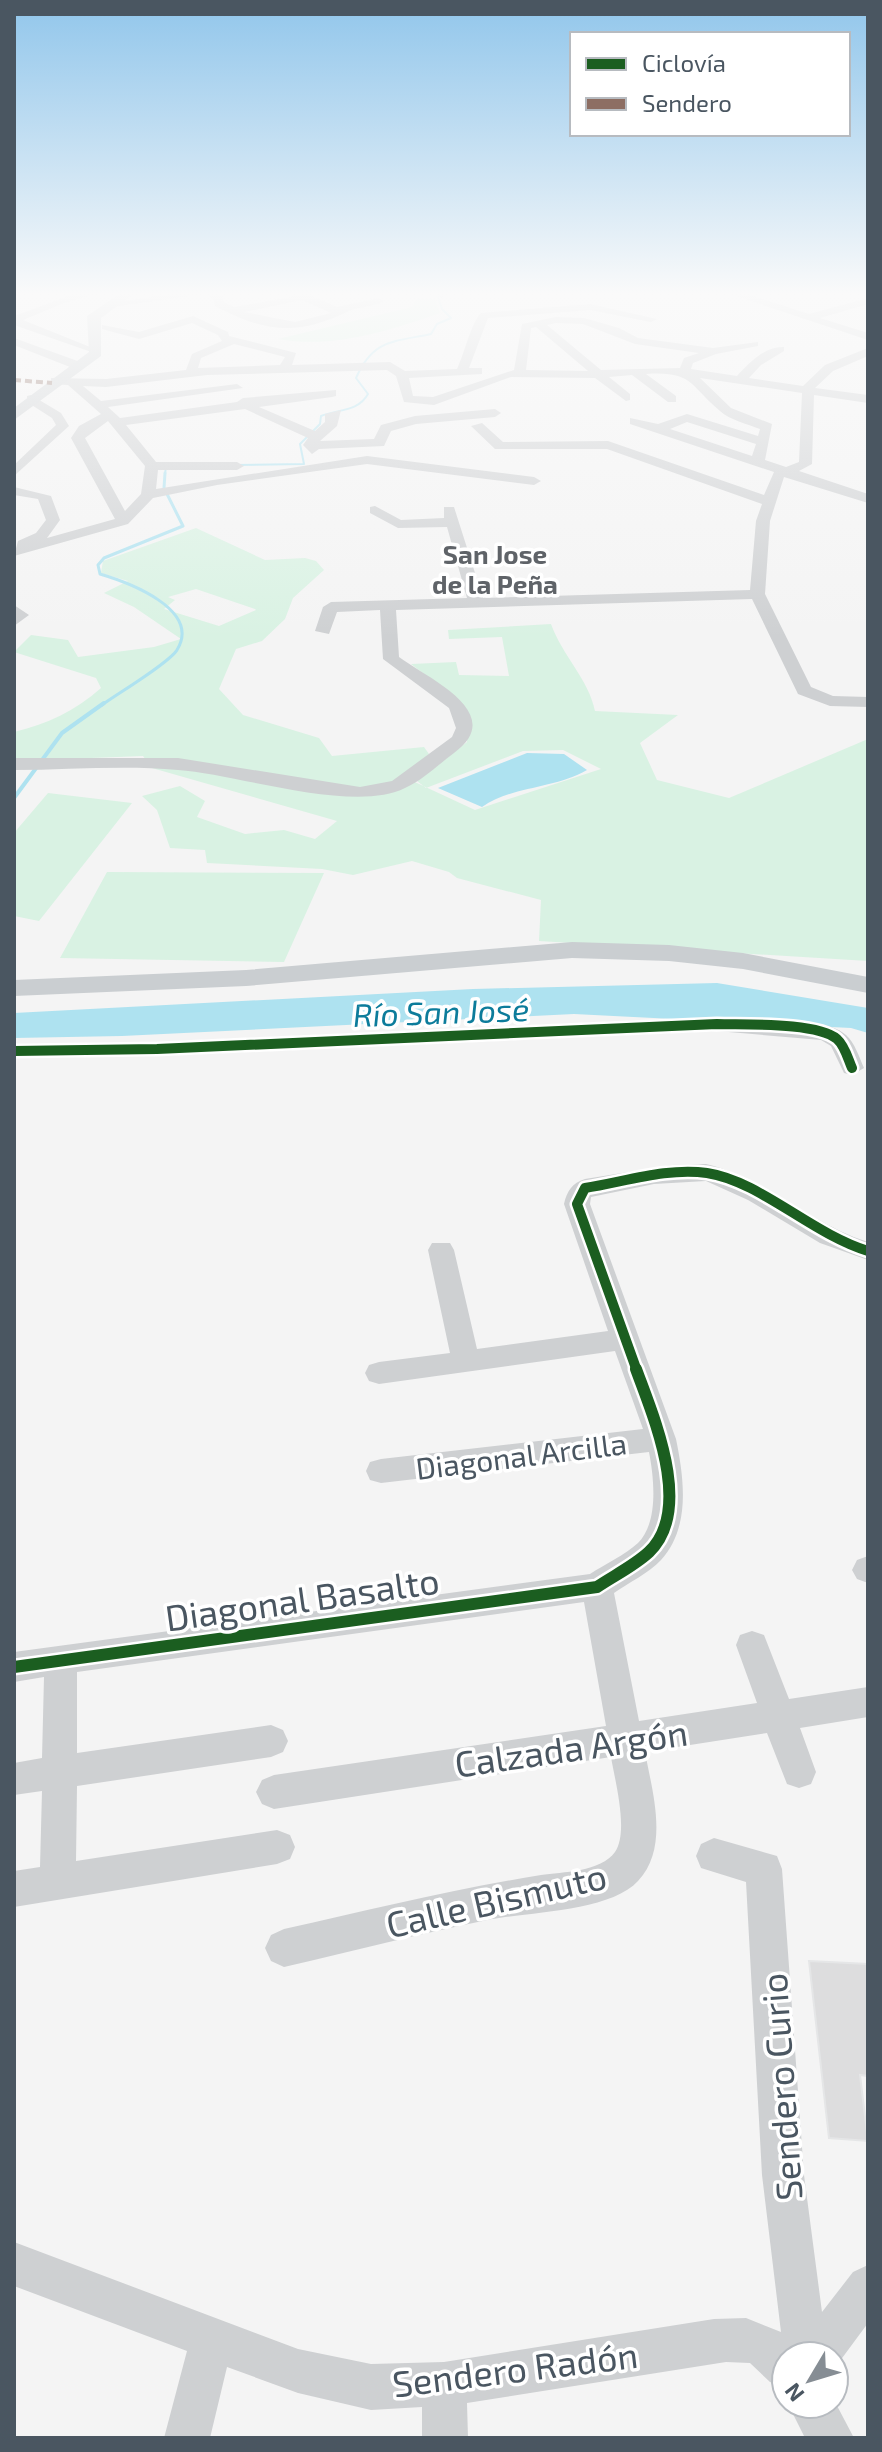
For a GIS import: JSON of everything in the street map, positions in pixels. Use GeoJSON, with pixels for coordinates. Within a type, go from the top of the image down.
{"type":"FeatureCollection","features":[{"type":"Feature","properties":{"kind":"main road"},"geometry":{"type":"LineString","coordinates":[[14,988],[246,978],[572,950],[669,953],[743,961],[868,985]]}},
{"type":"Feature","properties":{"kind":"main road"},"geometry":{"type":"LineString","coordinates":[[14,1000],[576,962],[741,969],[868,995]]}},
{"type":"Feature","properties":{"kind":"street"},"geometry":{"type":"LineString","coordinates":[[14,472],[63,426],[57,416],[22,408]]}},
{"type":"Feature","properties":{"kind":"street"},"geometry":{"type":"LineString","coordinates":[[16,553],[123,521],[150,494],[152,466],[113,418],[101,408]]}},
{"type":"Feature","properties":{"kind":"street"},"geometry":{"type":"LineString","coordinates":[[123,521],[78,438],[84,429],[113,418],[203,408]]}},
{"type":"Feature","properties":{"kind":"street"},"geometry":{"type":"LineString","coordinates":[[253,408],[312,441],[379,443],[383,431],[406,421],[495,413]]}},
{"type":"Feature","properties":{"kind":"street"},"geometry":{"type":"LineString","coordinates":[[660,428],[717,408]]}},
{"type":"Feature","properties":{"kind":"street"},"geometry":{"type":"LineString","coordinates":[[725,408],[767,427],[758,460]]}},
{"type":"Feature","properties":{"kind":"street"},"geometry":{"type":"LineString","coordinates":[[807,408],[805,464],[778,475],[769,495],[757,594],[804,690],[830,701],[868,702]]}},
{"type":"Feature","properties":{"kind":"street"},"geometry":{"type":"LineString","coordinates":[[312,441],[332,423],[330,417],[337,413]]}},
{"type":"Feature","properties":{"kind":"street"},"geometry":{"type":"LineString","coordinates":[[687,418],[762,442]]}},
{"type":"Feature","properties":{"kind":"street"},"geometry":{"type":"LineString","coordinates":[[635,421],[868,499]]}},
{"type":"Feature","properties":{"kind":"street"},"geometry":{"type":"LineString","coordinates":[[477,426],[500,446],[591,443],[623,449],[769,495],[806,494],[832,504]]}},
{"type":"Feature","properties":{"kind":"street"},"geometry":{"type":"LineString","coordinates":[[309,470],[314,458],[312,441]]}},
{"type":"Feature","properties":{"kind":"street"},"geometry":{"type":"LineString","coordinates":[[150,494],[169,493],[217,481],[367,460],[534,481]]}},
{"type":"Feature","properties":{"kind":"street"},"geometry":{"type":"LineString","coordinates":[[152,466],[266,466],[309,470]]}},
{"type":"Feature","properties":{"kind":"street"},"geometry":{"type":"LineString","coordinates":[[16,553],[41,536],[53,520],[44,496],[17,494]]}},
{"type":"Feature","properties":{"kind":"street"},"geometry":{"type":"LineString","coordinates":[[375,510],[398,524],[451,516],[476,602]]}},
{"type":"Feature","properties":{"kind":"street"},"geometry":{"type":"LineString","coordinates":[[323,631],[329,608],[757,594]]}},
{"type":"Feature","properties":{"kind":"street"},"geometry":{"type":"LineString","coordinates":[[31,763],[178,764],[339,792],[383,791],[398,785],[460,740],[467,730],[466,718],[458,706],[391,659],[388,650],[388,606]]}},
{"type":"Feature","properties":{"kind":"street"},"geometry":{"type":"LineString","coordinates":[[14,610],[21,615],[14,621]]}},
{"type":"Feature","properties":{"kind":"street"},"geometry":{"type":"LineString","coordinates":[[14,1051],[157,1049],[717,1024],[770,1026],[828,1035],[839,1041],[852,1068]]}},
{"type":"Feature","properties":{"kind":"street"},"geometry":{"type":"LineString","coordinates":[[597,1587],[650,1551],[664,1526],[669,1479],[661,1439],[577,1204],[579,1194],[585,1188],[694,1172],[719,1175],[804,1222],[868,1251]]}},
{"type":"Feature","properties":{"kind":"street"},"geometry":{"type":"LineString","coordinates":[[441,1250],[465,1358]]}},
{"type":"Feature","properties":{"kind":"street"},"geometry":{"type":"LineString","coordinates":[[379,1373],[465,1358],[625,1339]]}},
{"type":"Feature","properties":{"kind":"street","name":"Diagonal Arcilla"},"geometry":{"type":"LineString","coordinates":[[381,1471],[661,1439]]}},
{"type":"Feature","properties":{"kind":"street","name":"Diagonal Basalto"},"geometry":{"type":"LineString","coordinates":[[14,1667],[597,1587]]}},
{"type":"Feature","properties":{"kind":"street","name":"Calle Bismuto"},"geometry":{"type":"LineString","coordinates":[[284,1948],[493,1901],[610,1879],[626,1868],[637,1847],[638,1808],[597,1587]]}},
{"type":"Feature","properties":{"kind":"street"},"geometry":{"type":"LineString","coordinates":[[752,1645],[799,1772]]}},
{"type":"Feature","properties":{"kind":"street"},"geometry":{"type":"LineString","coordinates":[[58,1882],[61,1660]]}},
{"type":"Feature","properties":{"kind":"street","name":"Calzada Argón"},"geometry":{"type":"LineString","coordinates":[[274,1792],[868,1702]]}},
{"type":"Feature","properties":{"kind":"street"},"geometry":{"type":"LineString","coordinates":[[14,1779],[271,1741]]}},
{"type":"Feature","properties":{"kind":"street"},"geometry":{"type":"LineString","coordinates":[[14,1889],[277,1847]]}},
{"type":"Feature","properties":{"kind":"street","name":"Sendero Curio"},"geometry":{"type":"LineString","coordinates":[[714,1856],[764,1869],[785,2178],[798,2306],[805,2340]]}},
{"type":"Feature","properties":{"kind":"street","name":"Sendero Radón"},"geometry":{"type":"LineString","coordinates":[[14,2264],[298,2371],[371,2387],[444,2384],[753,2338],[770,2349]]}},
{"type":"Feature","properties":{"kind":"street"},"geometry":{"type":"LineString","coordinates":[[828,2340],[868,2287]]}},
{"type":"Feature","properties":{"kind":"street"},"geometry":{"type":"LineString","coordinates":[[187,2438],[212,2339]]}},
{"type":"Feature","properties":{"kind":"street"},"geometry":{"type":"LineString","coordinates":[[444,2384],[445,2438]]}},
{"type":"Feature","properties":{"kind":"street"},"geometry":{"type":"LineString","coordinates":[[820,2420],[831,2438]]}},
{"type":"Feature","properties":{"kind":"green space"},"geometry":{"type":"Polygon","coordinates":[[[196,528],[265,560],[305,558],[316,561],[324,570],[293,598],[285,619],[262,641],[236,649],[219,689],[243,715],[319,738],[332,756],[424,747],[429,754],[404,777],[424,786],[417,781],[467,742],[466,727],[458,704],[443,688],[411,664],[456,662],[459,675],[509,676],[502,637],[449,639],[448,630],[551,624],[587,689],[595,711],[678,715],[640,743],[657,780],[729,798],[868,739],[868,961],[539,941],[541,900],[457,878],[449,872],[412,861],[353,875],[322,869],[207,863],[205,850],[170,848],[157,810],[142,796],[180,786],[205,801],[197,817],[245,834],[284,830],[315,839],[337,821],[152,768],[143,756],[14,761],[14,732],[60,716],[101,688],[96,678],[14,652],[31,635],[68,640],[78,657],[154,647],[181,639],[134,607],[104,593],[128,581],[101,573],[103,561],[196,528]],[[196,589],[168,597],[175,600],[164,609],[219,626],[255,609],[196,589]],[[563,750],[523,751],[427,788],[475,810],[601,769],[563,750]]]}},
{"type":"Feature","properties":{"kind":"green space"},"geometry":{"type":"Polygon","coordinates":[[[48,793],[132,803],[39,921],[14,916],[14,833],[48,793]]]}},
{"type":"Feature","properties":{"kind":"green space"},"geometry":{"type":"Polygon","coordinates":[[[107,872],[324,873],[284,962],[60,958],[107,872]]]}},
{"type":"Feature","properties":{"kind":"water"},"geometry":{"type":"Polygon","coordinates":[[[527,753],[564,754],[587,770],[561,781],[506,795],[482,807],[438,788],[527,753]]]}},
{"type":"Feature","properties":{"kind":"water","name":"Río San José"},"geometry":{"type":"Polygon","coordinates":[[[717,983],[868,1008],[868,1033],[851,1028],[574,1014],[122,1036],[14,1038],[14,1013],[473,989],[717,983]]]}},
{"type":"Feature","properties":{"kind":"building"},"geometry":{"type":"Polygon","coordinates":[[[809,1961],[868,1964],[868,2076],[860,2075],[868,2141],[829,2138],[809,1961]]]}},
{"type":"Feature","properties":{"kind":"waterway"},"geometry":{"type":"LineString","coordinates":[[236,465],[304,464],[300,444],[320,424],[321,416],[348,408]]}},
{"type":"Feature","properties":{"kind":"waterway"},"geometry":{"type":"LineString","coordinates":[[165,475],[166,466]]}},
{"type":"Feature","properties":{"kind":"waterway"},"geometry":{"type":"LineString","coordinates":[[102,705],[172,656],[182,635],[179,622],[171,610],[143,591],[100,574],[98,565],[104,558],[183,526],[164,488],[165,473]]}},
{"type":"Feature","properties":{"kind":"waterway"},"geometry":{"type":"LineString","coordinates":[[14,798],[62,733],[104,703]]}},
{"type":"Feature","properties":{"kind":"cycle path"},"geometry":{"type":"LineString","coordinates":[[14,1051],[157,1049],[717,1024],[780,1027],[829,1035],[842,1045],[852,1068]]}},
{"type":"Feature","properties":{"kind":"cycle path"},"geometry":{"type":"LineString","coordinates":[[14,1667],[264,1630],[597,1587],[650,1551],[664,1526],[669,1479],[661,1439],[577,1204],[579,1194],[585,1188],[672,1173],[706,1173],[739,1184],[829,1237],[868,1251]]}},
{"type":"Feature","properties":{"kind":"district","name":"San Jose de la Peña"},"geometry":{"type":"Point","coordinates":[495,568]}}]}
